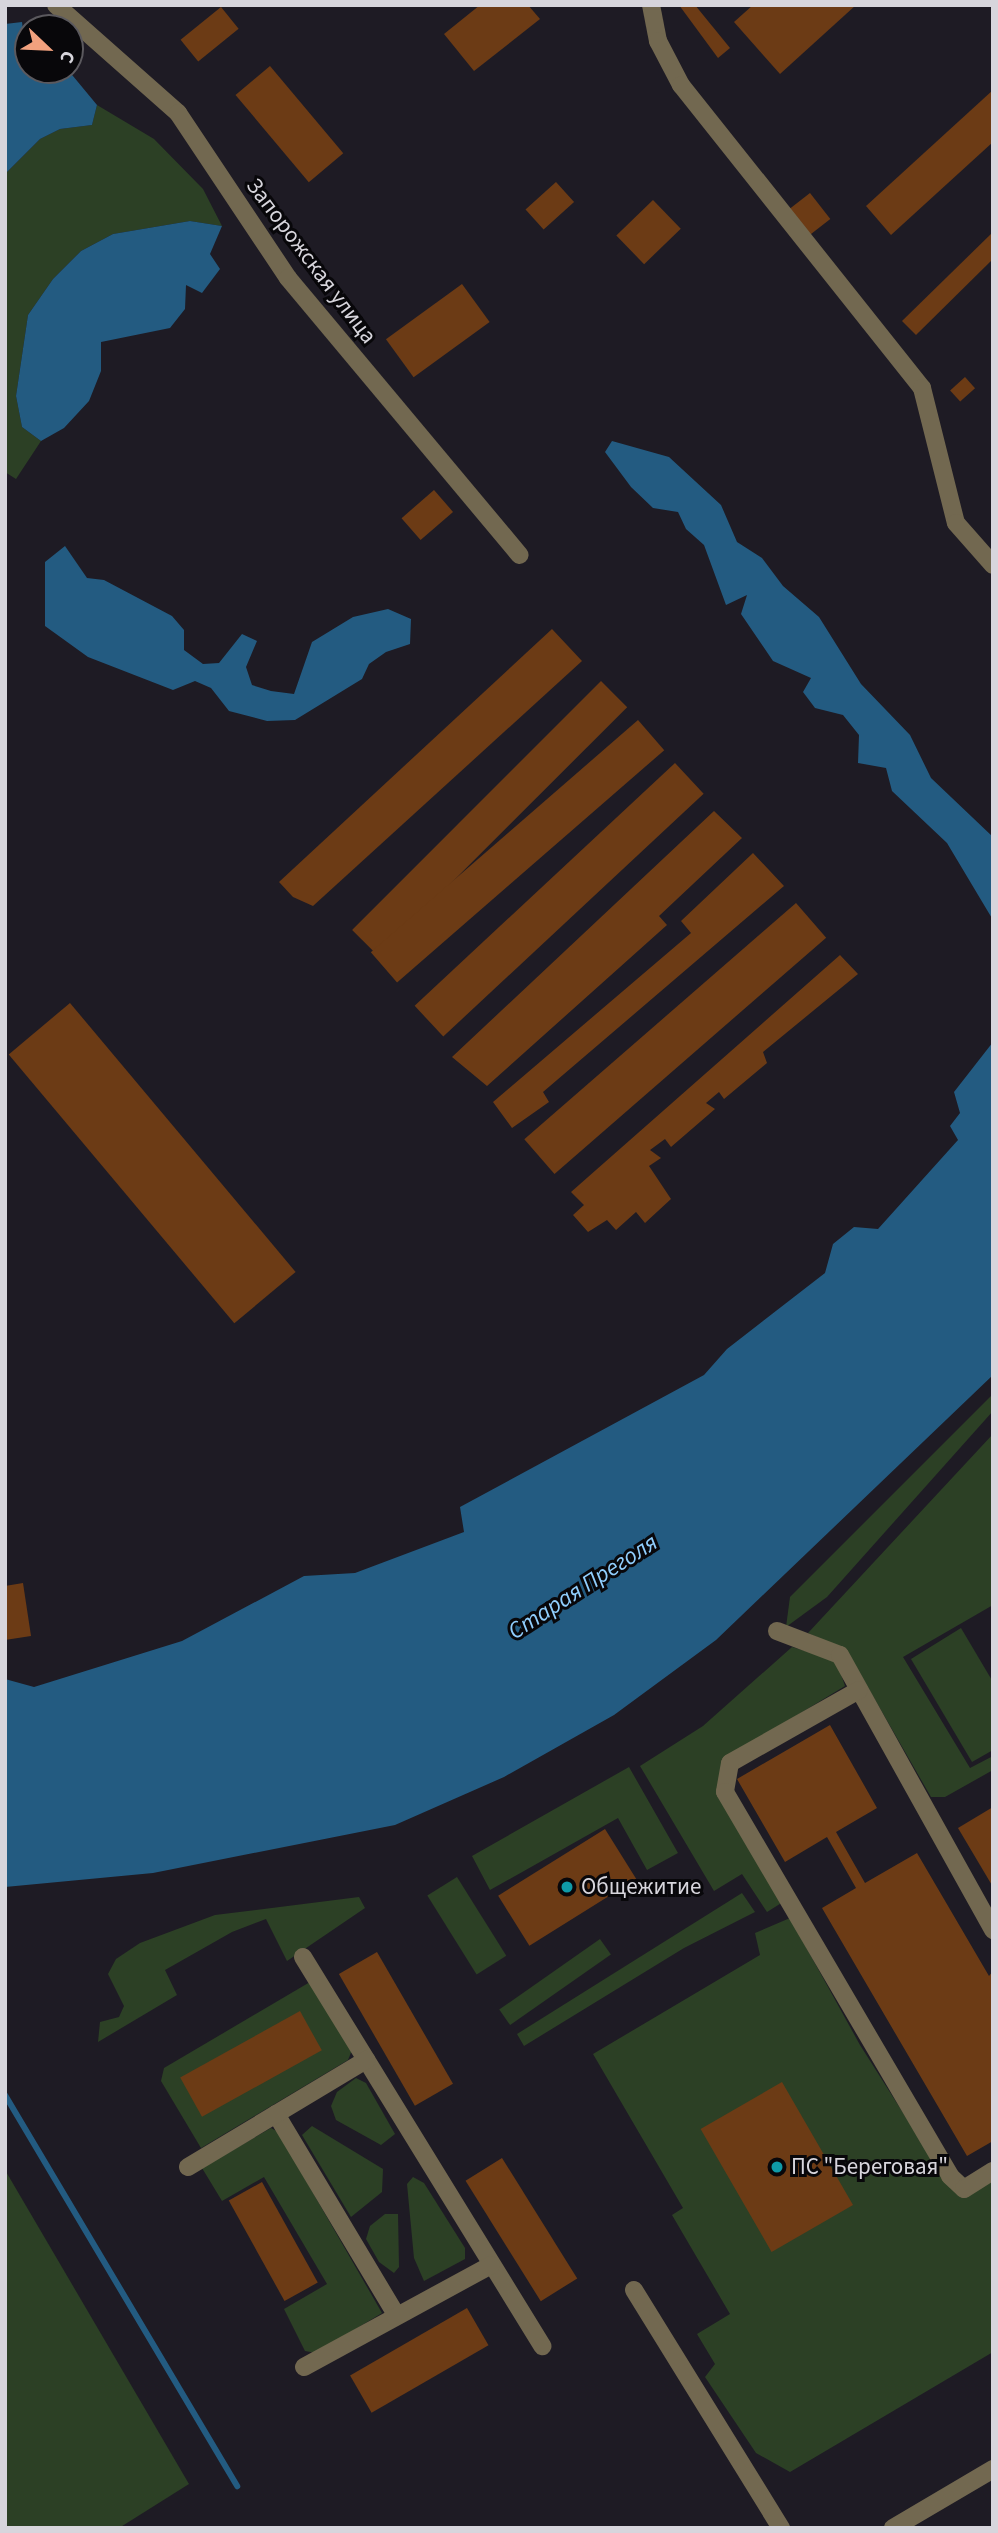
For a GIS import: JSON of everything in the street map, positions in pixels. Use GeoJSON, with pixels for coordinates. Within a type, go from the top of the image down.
{"type":"FeatureCollection","features":[{"type":"Feature","properties":{"kind":"street","name":"Запорожская улица"},"geometry":{"type":"LineString","coordinates":[[56,5],[178,113],[288,278],[520,555]]}},
{"type":"Feature","properties":{"kind":"street"},"geometry":{"type":"LineString","coordinates":[[651,5],[658,41],[681,85],[922,388],[956,523],[993,565]]}},
{"type":"Feature","properties":{"kind":"street"},"geometry":{"type":"LineString","coordinates":[[777,1631],[840,1655],[993,1930]]}},
{"type":"Feature","properties":{"kind":"street"},"geometry":{"type":"LineString","coordinates":[[859,1690],[730,1763],[725,1791],[950,2176],[964,2189],[993,2171]]}},
{"type":"Feature","properties":{"kind":"street"},"geometry":{"type":"LineString","coordinates":[[303,1957],[542,2346]]}},
{"type":"Feature","properties":{"kind":"street"},"geometry":{"type":"LineString","coordinates":[[188,2167],[366,2060]]}},
{"type":"Feature","properties":{"kind":"street"},"geometry":{"type":"LineString","coordinates":[[276,2114],[397,2316]]}},
{"type":"Feature","properties":{"kind":"street"},"geometry":{"type":"LineString","coordinates":[[304,2367],[491,2264]]}},
{"type":"Feature","properties":{"kind":"street"},"geometry":{"type":"LineString","coordinates":[[634,2290],[781,2528]]}},
{"type":"Feature","properties":{"kind":"street"},"geometry":{"type":"LineString","coordinates":[[893,2528],[993,2469]]}},
{"type":"Feature","properties":{"kind":"green space"},"geometry":{"type":"Polygon","coordinates":[[[97,105],[154,139],[203,189],[222,226],[190,221],[113,234],[81,251],[53,279],[28,315],[16,396],[22,427],[41,441],[16,479],[5,472],[5,174],[40,139],[60,129],[92,125],[97,105]]]}},
{"type":"Feature","properties":{"kind":"green space"},"geometry":{"type":"Polygon","coordinates":[[[993,1394],[993,1411],[827,1597],[786,1627],[790,1597],[993,1394]]]}},
{"type":"Feature","properties":{"kind":"green space"},"geometry":{"type":"Polygon","coordinates":[[[993,1434],[993,1605],[903,1657],[970,1768],[993,1756],[993,1770],[945,1797],[931,1797],[847,1651],[808,1633],[993,1434]]]}},
{"type":"Feature","properties":{"kind":"green space"},"geometry":{"type":"Polygon","coordinates":[[[961,1628],[993,1682],[993,1750],[972,1762],[911,1659],[961,1628]]]}},
{"type":"Feature","properties":{"kind":"green space"},"geometry":{"type":"Polygon","coordinates":[[[792,1647],[836,1660],[845,1686],[725,1759],[718,1790],[783,1902],[767,1912],[742,1874],[714,1891],[640,1766],[703,1726],[792,1647]]]}},
{"type":"Feature","properties":{"kind":"green space"},"geometry":{"type":"Polygon","coordinates":[[[629,1767],[678,1853],[647,1870],[618,1818],[490,1890],[472,1856],[629,1767]]]}},
{"type":"Feature","properties":{"kind":"green space"},"geometry":{"type":"Polygon","coordinates":[[[457,1877],[506,1956],[477,1974],[427,1896],[457,1877]]]}},
{"type":"Feature","properties":{"kind":"green space"},"geometry":{"type":"Polygon","coordinates":[[[742,1893],[755,1912],[684,1948],[524,2046],[517,2034],[742,1893]]]}},
{"type":"Feature","properties":{"kind":"green space"},"geometry":{"type":"Polygon","coordinates":[[[359,1897],[365,1908],[287,1961],[266,1919],[232,1932],[165,1970],[177,1995],[98,2042],[100,2022],[119,2017],[124,2006],[108,1974],[116,1959],[140,1943],[215,1915],[359,1897]]]}},
{"type":"Feature","properties":{"kind":"green space"},"geometry":{"type":"Polygon","coordinates":[[[790,1918],[860,2045],[952,2190],[966,2195],[993,2178],[993,2352],[790,2472],[756,2453],[705,2377],[715,2364],[697,2334],[730,2314],[672,2215],[683,2208],[593,2054],[760,1955],[755,1933],[790,1918]]]}},
{"type":"Feature","properties":{"kind":"green space"},"geometry":{"type":"Polygon","coordinates":[[[600,1939],[611,1955],[510,2025],[499,2010],[600,1939]]]}},
{"type":"Feature","properties":{"kind":"green space"},"geometry":{"type":"Polygon","coordinates":[[[310,1982],[352,2050],[348,2060],[201,2148],[161,2081],[164,2068],[310,1982]]]}},
{"type":"Feature","properties":{"kind":"green space"},"geometry":{"type":"Polygon","coordinates":[[[356,2078],[366,2083],[395,2134],[381,2145],[336,2120],[331,2106],[337,2092],[356,2078]]]}},
{"type":"Feature","properties":{"kind":"green space"},"geometry":{"type":"Polygon","coordinates":[[[312,2126],[383,2169],[382,2192],[351,2217],[302,2135],[312,2126]]]}},
{"type":"Feature","properties":{"kind":"green space"},"geometry":{"type":"Polygon","coordinates":[[[271,2128],[278,2132],[382,2313],[316,2353],[305,2351],[284,2309],[327,2284],[264,2177],[222,2201],[202,2168],[271,2128]]]}},
{"type":"Feature","properties":{"kind":"green space"},"geometry":{"type":"Polygon","coordinates":[[[5,2170],[189,2484],[119,2528],[5,2528],[5,2170]]]}},
{"type":"Feature","properties":{"kind":"green space"},"geometry":{"type":"Polygon","coordinates":[[[413,2177],[424,2183],[465,2248],[465,2259],[424,2281],[414,2258],[407,2184],[413,2177]]]}},
{"type":"Feature","properties":{"kind":"green space"},"geometry":{"type":"Polygon","coordinates":[[[385,2214],[398,2214],[399,2267],[394,2273],[379,2262],[366,2239],[370,2226],[385,2214]]]}},
{"type":"Feature","properties":{"kind":"water"},"geometry":{"type":"Polygon","coordinates":[[[14,23],[14,84],[80,84],[97,105],[92,125],[60,129],[40,139],[5,174],[5,24],[14,23]]]}},
{"type":"Feature","properties":{"kind":"water"},"geometry":{"type":"Polygon","coordinates":[[[190,221],[222,226],[210,254],[220,269],[202,293],[186,285],[185,309],[170,328],[101,342],[101,371],[89,401],[64,428],[41,441],[22,427],[16,396],[28,315],[53,279],[81,251],[113,234],[190,221]]]}},
{"type":"Feature","properties":{"kind":"water"},"geometry":{"type":"Polygon","coordinates":[[[612,441],[669,457],[721,505],[737,542],[762,558],[783,586],[819,617],[861,684],[910,735],[931,778],[993,837],[993,920],[947,843],[892,791],[886,768],[858,763],[859,735],[843,715],[815,708],[803,692],[811,678],[773,661],[741,614],[747,595],[726,605],[704,545],[686,529],[678,512],[653,508],[631,487],[605,452],[612,441]]]}},
{"type":"Feature","properties":{"kind":"water"},"geometry":{"type":"Polygon","coordinates":[[[65,546],[87,578],[104,580],[172,616],[184,630],[184,650],[203,664],[219,663],[242,634],[257,641],[246,667],[252,685],[271,691],[294,694],[312,642],[353,617],[388,609],[411,619],[410,644],[386,652],[369,664],[362,679],[295,720],[267,721],[229,711],[211,688],[195,681],[173,690],[88,657],[45,626],[45,562],[65,546]]]}},
{"type":"Feature","properties":{"kind":"water","name":"Старая Преголя"},"geometry":{"type":"Polygon","coordinates":[[[993,1042],[993,1375],[716,1640],[614,1715],[504,1777],[395,1825],[153,1873],[5,1887],[5,1679],[34,1687],[182,1641],[304,1576],[355,1573],[464,1532],[460,1507],[704,1375],[727,1349],[825,1273],[833,1244],[854,1227],[878,1229],[958,1140],[950,1126],[960,1113],[954,1092],[993,1042]]]}},
{"type":"Feature","properties":{"kind":"building"},"geometry":{"type":"Polygon","coordinates":[[[480,5],[528,5],[540,19],[474,71],[444,34],[480,5]]]}},
{"type":"Feature","properties":{"kind":"building"},"geometry":{"type":"Polygon","coordinates":[[[679,5],[695,5],[730,48],[718,58],[679,5]]]}},
{"type":"Feature","properties":{"kind":"building"},"geometry":{"type":"Polygon","coordinates":[[[753,5],[856,5],[780,74],[734,22],[753,5]]]}},
{"type":"Feature","properties":{"kind":"building"},"geometry":{"type":"Polygon","coordinates":[[[221,7],[239,29],[198,61],[181,40],[221,7]]]}},
{"type":"Feature","properties":{"kind":"building"},"geometry":{"type":"Polygon","coordinates":[[[270,66],[343,153],[309,182],[236,95],[270,66]]]}},
{"type":"Feature","properties":{"kind":"building"},"geometry":{"type":"Polygon","coordinates":[[[993,90],[993,142],[891,235],[866,206],[993,90]]]}},
{"type":"Feature","properties":{"kind":"building"},"geometry":{"type":"Polygon","coordinates":[[[556,182],[574,202],[544,229],[526,209],[556,182]]]}},
{"type":"Feature","properties":{"kind":"building"},"geometry":{"type":"Polygon","coordinates":[[[810,193],[830,219],[807,237],[787,211],[810,193]]]}},
{"type":"Feature","properties":{"kind":"building"},"geometry":{"type":"Polygon","coordinates":[[[653,200],[681,229],[644,264],[616,235],[653,200]]]}},
{"type":"Feature","properties":{"kind":"building"},"geometry":{"type":"Polygon","coordinates":[[[993,232],[993,259],[916,335],[902,321],[993,232]]]}},
{"type":"Feature","properties":{"kind":"building"},"geometry":{"type":"Polygon","coordinates":[[[462,284],[490,322],[414,377],[386,339],[462,284]]]}},
{"type":"Feature","properties":{"kind":"building"},"geometry":{"type":"Polygon","coordinates":[[[965,377],[975,388],[960,402],[950,390],[965,377]]]}},
{"type":"Feature","properties":{"kind":"building"},"geometry":{"type":"Polygon","coordinates":[[[434,490],[453,512],[421,540],[402,518],[434,490]]]}},
{"type":"Feature","properties":{"kind":"building"},"geometry":{"type":"Polygon","coordinates":[[[552,629],[582,661],[313,906],[293,897],[279,882],[552,629]]]}},
{"type":"Feature","properties":{"kind":"building"},"geometry":{"type":"Polygon","coordinates":[[[601,681],[627,707],[378,956],[352,930],[601,681]]]}},
{"type":"Feature","properties":{"kind":"building"},"geometry":{"type":"Polygon","coordinates":[[[638,720],[664,750],[397,982],[371,952],[638,720]]]}},
{"type":"Feature","properties":{"kind":"building"},"geometry":{"type":"Polygon","coordinates":[[[675,763],[704,794],[443,1037],[415,1006],[675,763]]]}},
{"type":"Feature","properties":{"kind":"building"},"geometry":{"type":"Polygon","coordinates":[[[714,811],[742,838],[659,916],[667,925],[487,1086],[452,1057],[714,811]]]}},
{"type":"Feature","properties":{"kind":"building"},"geometry":{"type":"Polygon","coordinates":[[[753,853],[784,886],[543,1092],[549,1102],[512,1128],[493,1102],[691,933],[681,921],[753,853]]]}},
{"type":"Feature","properties":{"kind":"building"},"geometry":{"type":"Polygon","coordinates":[[[796,903],[826,938],[554,1174],[524,1139],[796,903]]]}},
{"type":"Feature","properties":{"kind":"building"},"geometry":{"type":"Polygon","coordinates":[[[840,955],[858,974],[763,1052],[767,1063],[724,1099],[719,1092],[706,1103],[715,1109],[671,1147],[665,1139],[650,1150],[661,1158],[649,1166],[671,1199],[645,1223],[636,1212],[616,1230],[607,1220],[588,1232],[573,1215],[584,1205],[571,1192],[840,955]]]}},
{"type":"Feature","properties":{"kind":"building"},"geometry":{"type":"Polygon","coordinates":[[[70,1003],[296,1272],[234,1323],[9,1054],[70,1003]]]}},
{"type":"Feature","properties":{"kind":"building"},"geometry":{"type":"Polygon","coordinates":[[[23,1583],[31,1636],[5,1640],[5,1586],[23,1583]]]}},
{"type":"Feature","properties":{"kind":"building"},"geometry":{"type":"Polygon","coordinates":[[[830,1725],[877,1808],[836,1832],[865,1883],[917,1853],[989,1976],[993,1971],[993,2141],[967,2156],[822,1908],[856,1888],[827,1837],[785,1862],[737,1779],[830,1725]]]}},
{"type":"Feature","properties":{"kind":"building"},"geometry":{"type":"Polygon","coordinates":[[[993,1807],[993,1887],[958,1828],[993,1807]]]}},
{"type":"Feature","properties":{"kind":"building","name":"Общежитие"},"geometry":{"type":"Polygon","coordinates":[[[605,1829],[636,1879],[529,1946],[498,1896],[605,1829]]]}},
{"type":"Feature","properties":{"kind":"building"},"geometry":{"type":"Polygon","coordinates":[[[377,1952],[453,2084],[415,2106],[339,1974],[377,1952]]]}},
{"type":"Feature","properties":{"kind":"building"},"geometry":{"type":"Polygon","coordinates":[[[300,2011],[322,2050],[202,2117],[180,2077],[300,2011]]]}},
{"type":"Feature","properties":{"kind":"building","name":"ПС \"Береговая\""},"geometry":{"type":"Polygon","coordinates":[[[782,2082],[853,2205],[772,2252],[701,2129],[782,2082]]]}},
{"type":"Feature","properties":{"kind":"building"},"geometry":{"type":"Polygon","coordinates":[[[502,2158],[577,2278],[541,2301],[466,2181],[502,2158]]]}},
{"type":"Feature","properties":{"kind":"building"},"geometry":{"type":"Polygon","coordinates":[[[262,2182],[318,2283],[285,2301],[229,2200],[262,2182]]]}},
{"type":"Feature","properties":{"kind":"building"},"geometry":{"type":"Polygon","coordinates":[[[467,2308],[488,2345],[372,2413],[350,2376],[467,2308]]]}},
{"type":"Feature","properties":{"kind":"waterway"},"geometry":{"type":"LineString","coordinates":[[5,2095],[237,2486]]}},
{"type":"Feature","properties":{"kind":"place","name":"Общежитие"},"geometry":{"type":"Point","coordinates":[567,1887]}},
{"type":"Feature","properties":{"kind":"place","name":"ПС \"Береговая\""},"geometry":{"type":"Point","coordinates":[777,2167]}}]}
